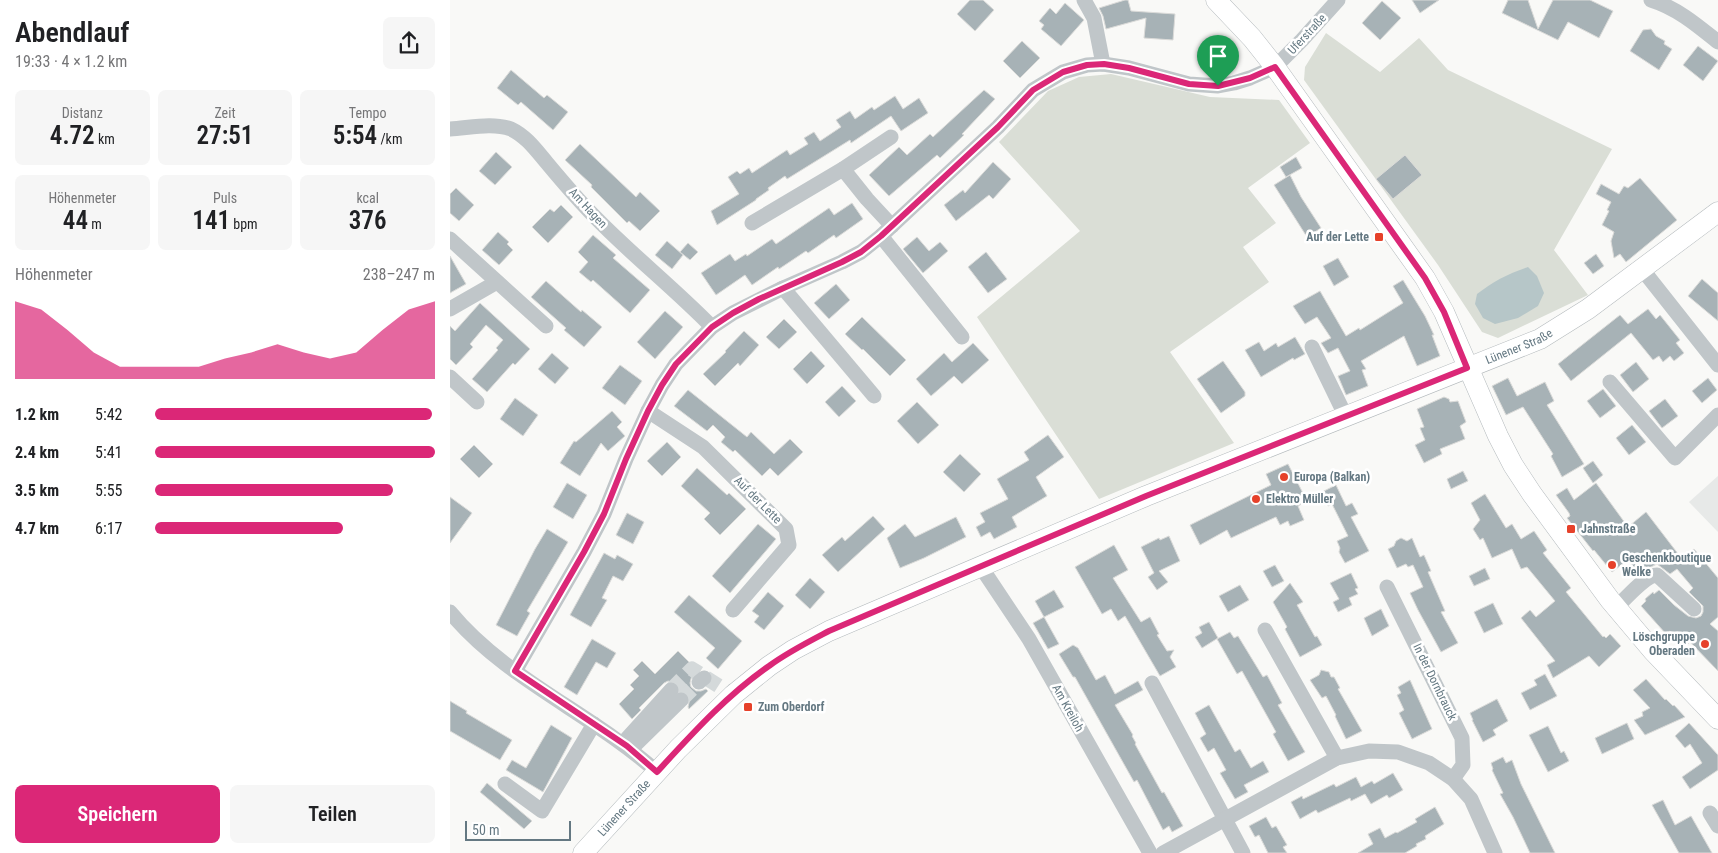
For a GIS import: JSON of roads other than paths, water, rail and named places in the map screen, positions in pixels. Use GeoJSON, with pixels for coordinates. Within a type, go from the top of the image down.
{"type":"FeatureCollection","features":[{"type":"Feature","properties":{"kind":"main road"},"geometry":{"type":"LineString","coordinates":[[1216,0],[1252,38],[1275,67],[1425,278],[1444,312],[1485,410],[1513,465],[1561,536],[1590,575],[1653,651],[1718,718]]}},
{"type":"Feature","properties":{"kind":"main road","name":"Lünener Straße"},"geometry":{"type":"LineString","coordinates":[[584,853],[657,772],[733,695],[769,666],[793,650],[829,631],[1146,496],[1540,339],[1588,309],[1718,212]]}},
{"type":"Feature","properties":{"kind":"street"},"geometry":{"type":"LineString","coordinates":[[1084,0],[1094,18],[1104,64]]}},
{"type":"Feature","properties":{"kind":"street","name":"Uferstraße"},"geometry":{"type":"LineString","coordinates":[[1275,67],[1338,0]]}},
{"type":"Feature","properties":{"kind":"street"},"geometry":{"type":"LineString","coordinates":[[1651,0],[1668,5],[1718,42]]}},
{"type":"Feature","properties":{"kind":"street"},"geometry":{"type":"LineString","coordinates":[[515,671],[604,514],[626,459],[662,385],[676,364],[712,327],[733,313],[861,252],[998,127],[1033,90],[1063,72],[1087,65],[1104,64],[1129,68],[1189,84],[1218,86],[1250,78],[1275,67]]}},
{"type":"Feature","properties":{"kind":"street","name":"Am Hagen"},"geometry":{"type":"LineString","coordinates":[[450,130],[488,126],[510,129],[520,134],[538,151],[595,217],[712,327]]}},
{"type":"Feature","properties":{"kind":"street"},"geometry":{"type":"LineString","coordinates":[[752,223],[843,169],[891,137]]}},
{"type":"Feature","properties":{"kind":"street"},"geometry":{"type":"LineString","coordinates":[[843,169],[867,199],[886,231],[962,337]]}},
{"type":"Feature","properties":{"kind":"street"},"geometry":{"type":"LineString","coordinates":[[450,239],[546,326]]}},
{"type":"Feature","properties":{"kind":"street"},"geometry":{"type":"LineString","coordinates":[[1642,269],[1718,365]]}},
{"type":"Feature","properties":{"kind":"street"},"geometry":{"type":"LineString","coordinates":[[450,309],[497,282]]}},
{"type":"Feature","properties":{"kind":"street"},"geometry":{"type":"LineString","coordinates":[[783,288],[874,396]]}},
{"type":"Feature","properties":{"kind":"street"},"geometry":{"type":"LineString","coordinates":[[1312,347],[1346,417]]}},
{"type":"Feature","properties":{"kind":"street"},"geometry":{"type":"LineString","coordinates":[[450,377],[477,402]]}},
{"type":"Feature","properties":{"kind":"street"},"geometry":{"type":"LineString","coordinates":[[1610,382],[1675,458],[1718,415]]}},
{"type":"Feature","properties":{"kind":"street","name":"Auf der Lette"},"geometry":{"type":"LineString","coordinates":[[648,411],[703,447],[786,529],[789,545],[733,610]]}},
{"type":"Feature","properties":{"kind":"street","name":"Am Kreiloh"},"geometry":{"type":"LineString","coordinates":[[981,567],[1029,639],[1150,853]]}},
{"type":"Feature","properties":{"kind":"street"},"geometry":{"type":"LineString","coordinates":[[1616,607],[1646,579],[1652,575],[1657,575],[1694,609]]}},
{"type":"Feature","properties":{"kind":"street","name":"In der Dornbrauck"},"geometry":{"type":"LineString","coordinates":[[1388,587],[1462,738],[1463,765],[1454,779]]}},
{"type":"Feature","properties":{"kind":"street"},"geometry":{"type":"LineString","coordinates":[[450,612],[515,671],[627,746],[657,772]]}},
{"type":"Feature","properties":{"kind":"street"},"geometry":{"type":"LineString","coordinates":[[1265,630],[1337,758]]}},
{"type":"Feature","properties":{"kind":"street"},"geometry":{"type":"LineString","coordinates":[[1152,683],[1244,853]]}},
{"type":"Feature","properties":{"kind":"street"},"geometry":{"type":"LineString","coordinates":[[627,746],[676,695]]}},
{"type":"Feature","properties":{"kind":"street"},"geometry":{"type":"LineString","coordinates":[[505,784],[542,811],[594,724]]}},
{"type":"Feature","properties":{"kind":"street"},"geometry":{"type":"LineString","coordinates":[[1163,853],[1337,758],[1369,751],[1398,752],[1429,763],[1454,779],[1471,799],[1495,853]]}},
{"type":"Feature","properties":{"kind":"street"},"geometry":{"type":"LineString","coordinates":[[1710,813],[1718,826]]}},
{"type":"Feature","properties":{"kind":"tunnel"},"geometry":{"type":"LineString","coordinates":[[671,690],[692,669],[733,695]]}},
{"type":"Feature","properties":{"kind":"tunnel"},"geometry":{"type":"LineString","coordinates":[[681,700],[699,682]]}},
{"type":"Feature","properties":{"kind":"place","name":"Auf der Lette"},"geometry":{"type":"Point","coordinates":[1379,237]}},
{"type":"Feature","properties":{"kind":"place","name":"Europa (Balkan)"},"geometry":{"type":"Point","coordinates":[1284,477]}},
{"type":"Feature","properties":{"kind":"place","name":"Elektro Müller"},"geometry":{"type":"Point","coordinates":[1256,499]}},
{"type":"Feature","properties":{"kind":"place","name":"Jahnstraße"},"geometry":{"type":"Point","coordinates":[1571,529]}},
{"type":"Feature","properties":{"kind":"place","name":"Geschenkboutique Welke"},"geometry":{"type":"Point","coordinates":[1612,565]}},
{"type":"Feature","properties":{"kind":"place","name":"Löschgruppe Oberaden"},"geometry":{"type":"Point","coordinates":[1705,644]}},
{"type":"Feature","properties":{"kind":"place","name":"Zum Oberdorf"},"geometry":{"type":"Point","coordinates":[748,707]}}]}
